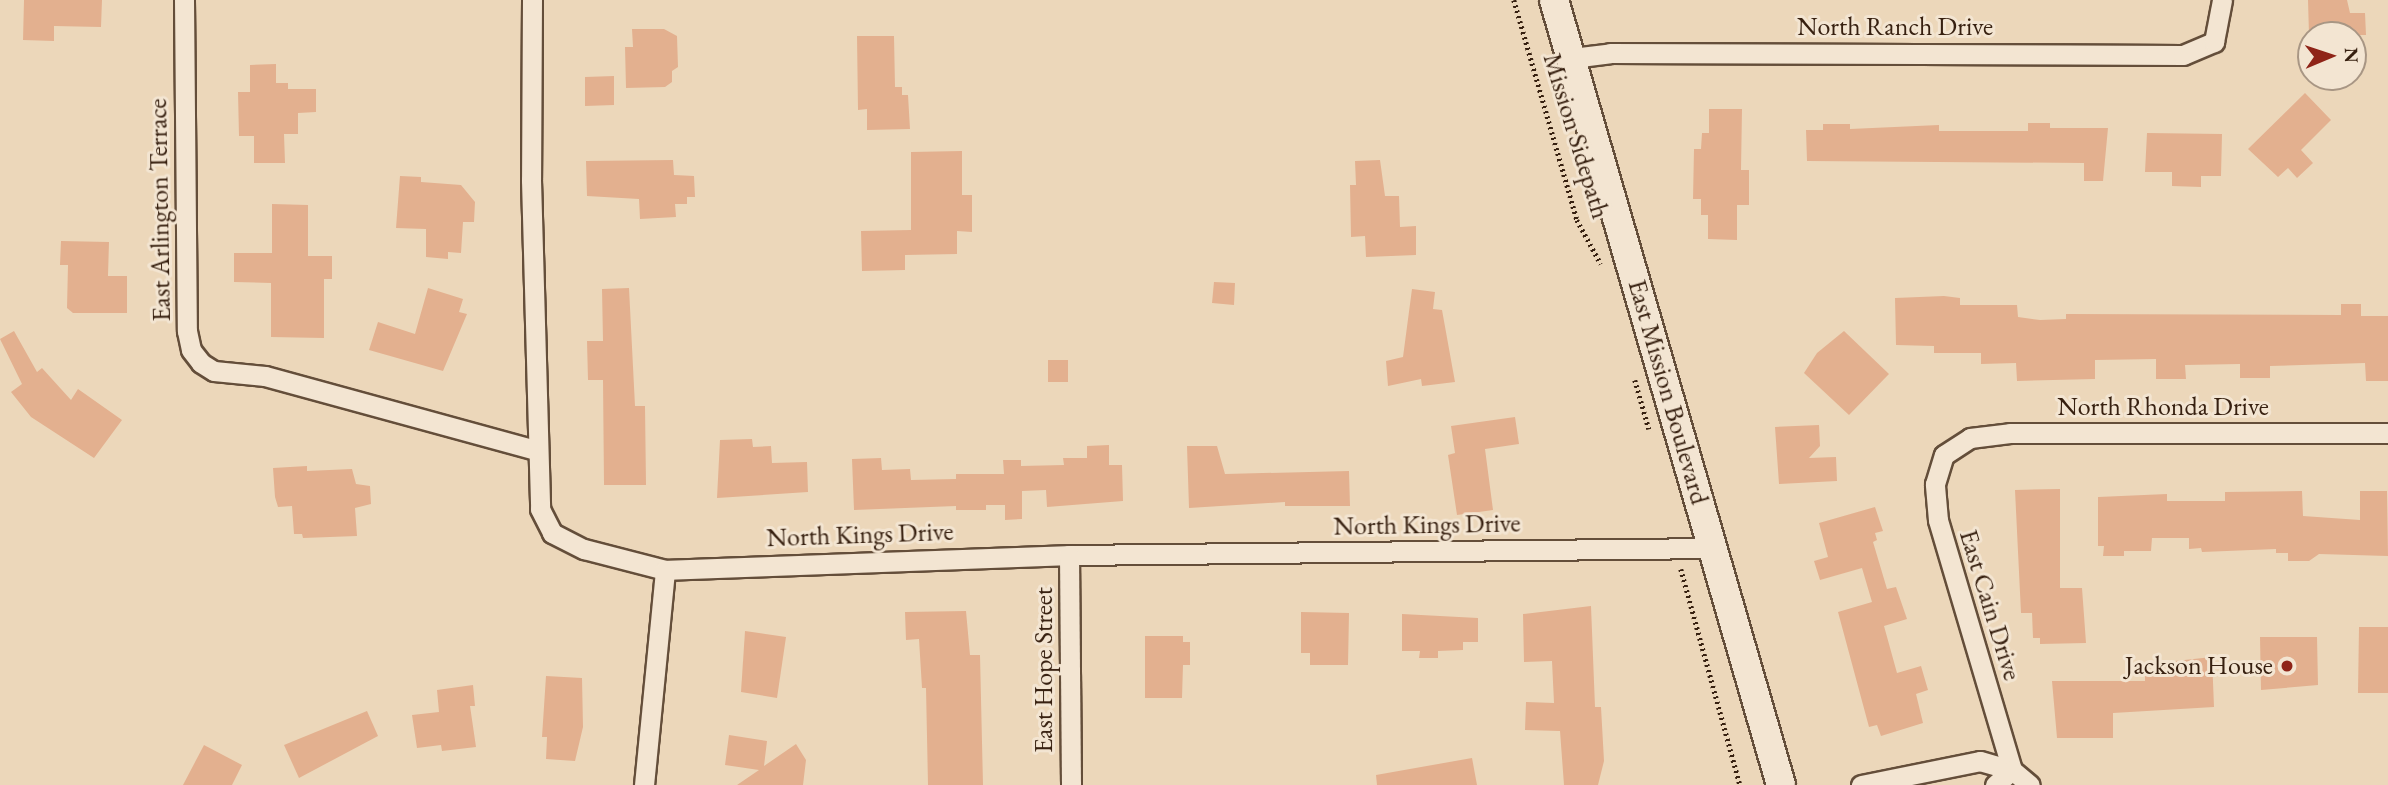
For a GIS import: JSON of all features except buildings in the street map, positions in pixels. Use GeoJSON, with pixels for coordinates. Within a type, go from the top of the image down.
{"type":"FeatureCollection","features":[{"type":"Feature","properties":{"kind":"main road","name":"East Mission Boulevard"},"geometry":{"type":"LineString","coordinates":[[1554,0],[1781,785]]}},
{"type":"Feature","properties":{"kind":"street","name":"East Arlington Terrace"},"geometry":{"type":"LineString","coordinates":[[184,0],[187,331],[191,350],[201,363],[214,371],[265,376],[536,450]]}},
{"type":"Feature","properties":{"kind":"street","name":"North Kings Drive"},"geometry":{"type":"LineString","coordinates":[[532,0],[536,450],[540,509],[552,533],[584,549],[665,570],[726,565],[1069,555],[1713,548]]}},
{"type":"Feature","properties":{"kind":"street","name":"North Ranch Drive"},"geometry":{"type":"LineString","coordinates":[[1572,58],[1610,53],[2183,55],[2214,42],[2222,0]]}},
{"type":"Feature","properties":{"kind":"street","name":"North Rhonda Drive"},"geometry":{"type":"LineString","coordinates":[[1944,455],[1970,438],[2010,433],[2388,433]]}},
{"type":"Feature","properties":{"kind":"street","name":"East Cain Drive"},"geometry":{"type":"LineString","coordinates":[[1944,455],[1935,484],[1938,520],[2012,769]]}},
{"type":"Feature","properties":{"kind":"street","name":"East Hope Street"},"geometry":{"type":"LineString","coordinates":[[1069,555],[1071,785]]}},
{"type":"Feature","properties":{"kind":"street"},"geometry":{"type":"LineString","coordinates":[[644,785],[665,570]]}},
{"type":"Feature","properties":{"kind":"street"},"geometry":{"type":"LineString","coordinates":[[1861,785],[1980,761],[2012,769],[2030,785]]}},
{"type":"Feature","properties":{"kind":"street"},"geometry":{"type":"LineString","coordinates":[[1995,785],[2012,769]]}},
{"type":"Feature","properties":{"kind":"path","name":"Mission Sidepath"},"geometry":{"type":"LineString","coordinates":[[1514,0],[1577,220],[1603,272]]}},
{"type":"Feature","properties":{"kind":"path"},"geometry":{"type":"LineString","coordinates":[[1633,372],[1653,443]]}},
{"type":"Feature","properties":{"kind":"path"},"geometry":{"type":"LineString","coordinates":[[1681,572],[1740,785]]}},
{"type":"Feature","properties":{"kind":"place","name":"Jackson House"},"geometry":{"type":"Point","coordinates":[2287,666]}}]}
